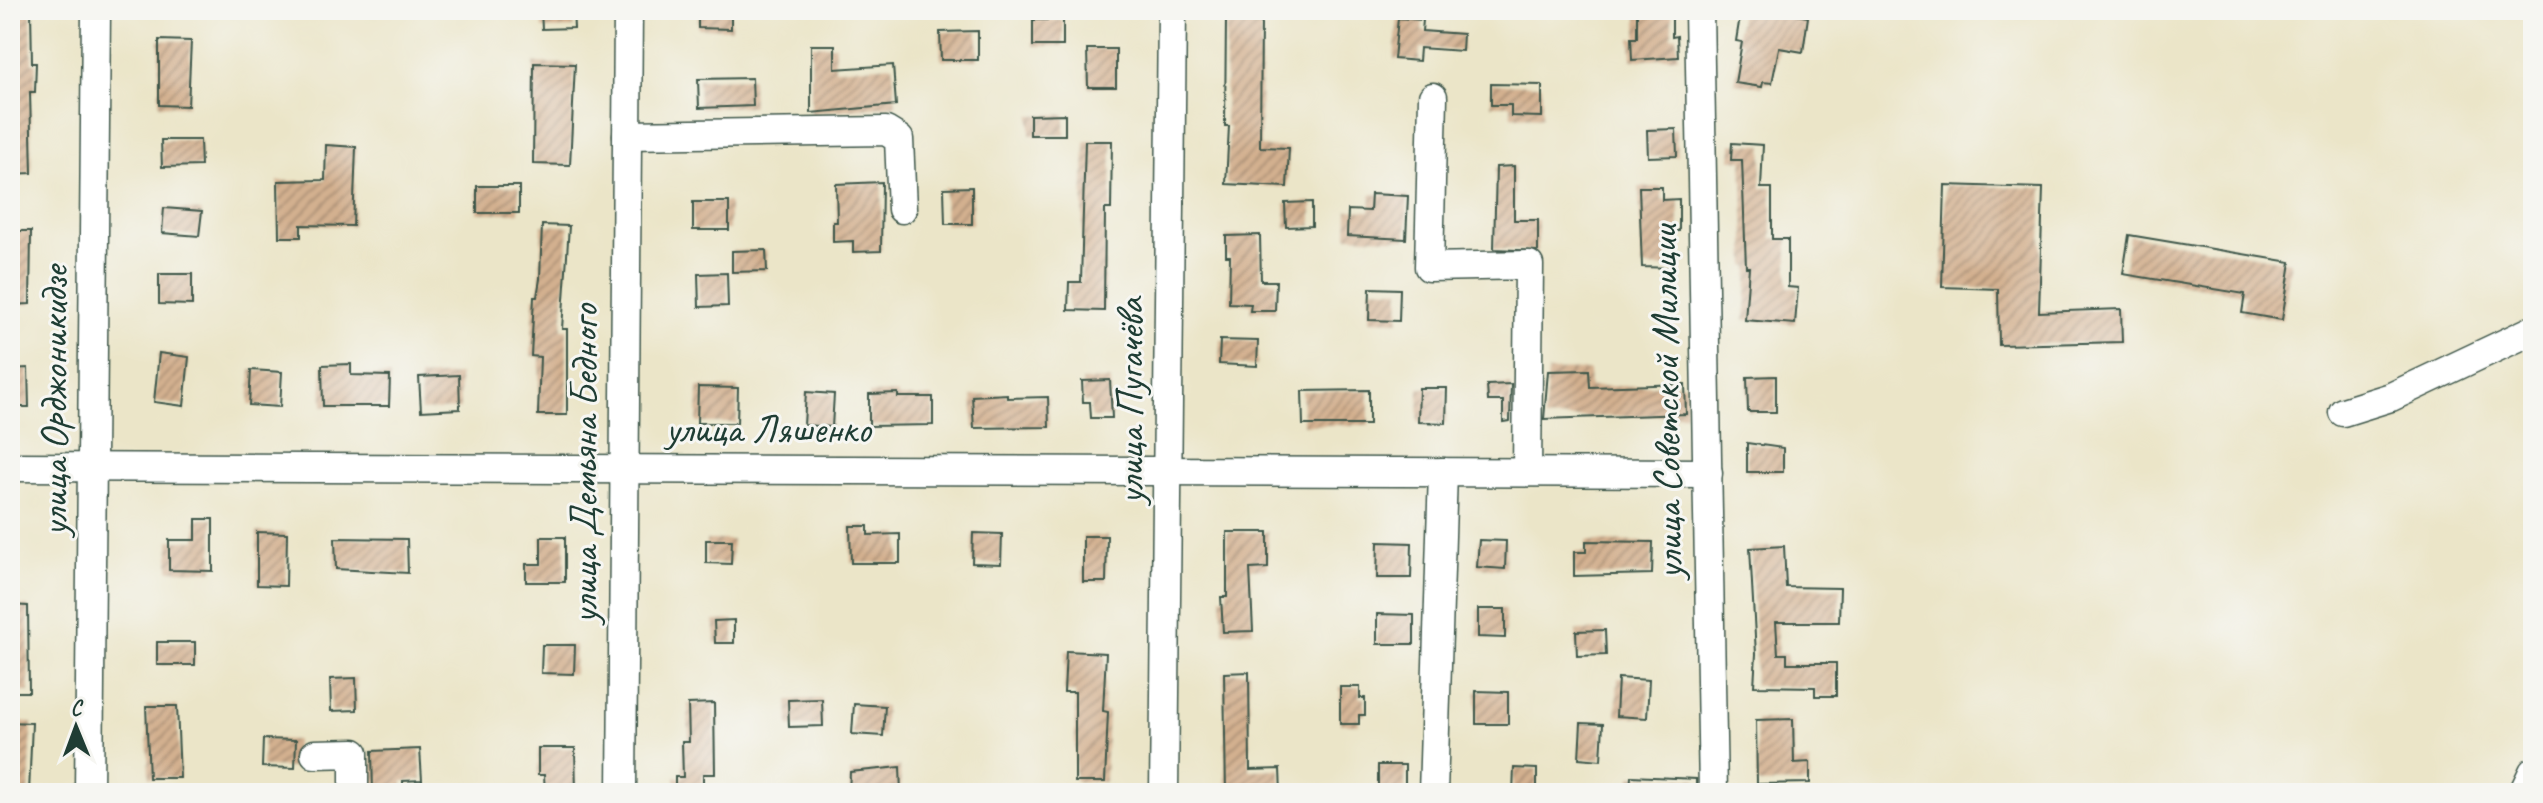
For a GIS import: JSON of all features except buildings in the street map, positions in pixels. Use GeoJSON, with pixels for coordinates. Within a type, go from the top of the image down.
{"type":"FeatureCollection","features":[{"type":"Feature","properties":{"kind":"street","name":"улица Орджоникидзе"},"geometry":{"type":"LineString","coordinates":[[89,793],[96,10]]}},
{"type":"Feature","properties":{"kind":"street","name":"улица Демьяна Бедного"},"geometry":{"type":"LineString","coordinates":[[622,793],[628,10]]}},
{"type":"Feature","properties":{"kind":"street","name":"улица Пугачёва"},"geometry":{"type":"LineString","coordinates":[[1164,793],[1170,470],[1172,10]]}},
{"type":"Feature","properties":{"kind":"street","name":"улица Советской Милиции"},"geometry":{"type":"LineString","coordinates":[[1699,10],[1713,793]]}},
{"type":"Feature","properties":{"kind":"street"},"geometry":{"type":"LineString","coordinates":[[1433,97],[1429,267],[1529,265],[1527,472]]}},
{"type":"Feature","properties":{"kind":"street"},"geometry":{"type":"LineString","coordinates":[[627,135],[886,131],[899,139],[902,209]]}},
{"type":"Feature","properties":{"kind":"street"},"geometry":{"type":"LineString","coordinates":[[2343,412],[2391,397],[2533,330]]}},
{"type":"Feature","properties":{"kind":"street","name":"улица Ляшенко"},"geometry":{"type":"LineString","coordinates":[[10,467],[1708,473]]}},
{"type":"Feature","properties":{"kind":"street"},"geometry":{"type":"LineString","coordinates":[[1433,793],[1443,472]]}},
{"type":"Feature","properties":{"kind":"street"},"geometry":{"type":"LineString","coordinates":[[315,754],[354,753],[354,793]]}},
{"type":"Feature","properties":{"kind":"street"},"geometry":{"type":"LineString","coordinates":[[2523,793],[2533,772]]}}]}
